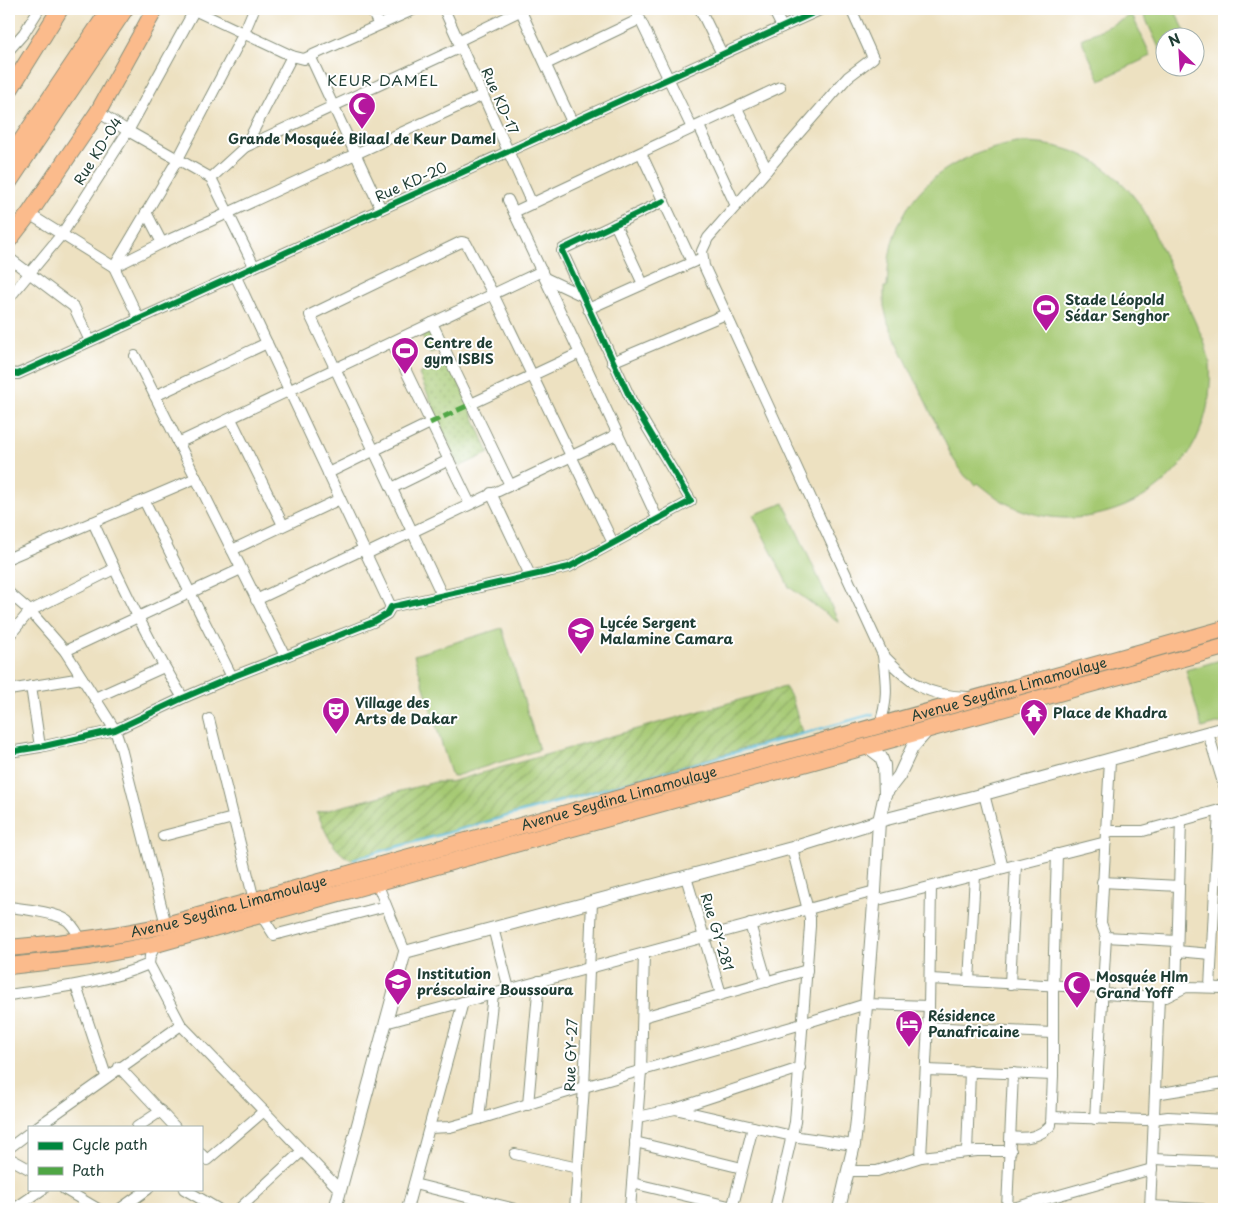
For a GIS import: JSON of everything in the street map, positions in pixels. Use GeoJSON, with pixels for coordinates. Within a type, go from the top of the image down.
{"type":"FeatureCollection","features":[{"type":"Feature","properties":{"kind":"main road"},"geometry":{"type":"LineString","coordinates":[[9,91],[60,9]]}},
{"type":"Feature","properties":{"kind":"main road"},"geometry":{"type":"LineString","coordinates":[[9,159],[110,9]]}},
{"type":"Feature","properties":{"kind":"main road"},"geometry":{"type":"LineString","coordinates":[[9,182],[125,9]]}},
{"type":"Feature","properties":{"kind":"main road"},"geometry":{"type":"LineString","coordinates":[[9,240],[30,214],[98,112],[154,9]]}},
{"type":"Feature","properties":{"kind":"main road","name":"Avenue Seydina Limamoulaye"},"geometry":{"type":"LineString","coordinates":[[9,966],[89,957],[156,944],[256,908],[879,726],[1224,630]]}},
{"type":"Feature","properties":{"kind":"main road","name":"Avenue Seydina Limamoulaye"},"geometry":{"type":"LineString","coordinates":[[9,947],[28,947],[123,935],[377,883],[1224,647]]}},
{"type":"Feature","properties":{"kind":"street"},"geometry":{"type":"LineString","coordinates":[[9,50],[24,33],[39,9]]}},
{"type":"Feature","properties":{"kind":"street"},"geometry":{"type":"LineString","coordinates":[[194,9],[292,56],[304,59],[311,58],[414,9]]}},
{"type":"Feature","properties":{"kind":"street","name":"Rue KD-04"},"geometry":{"type":"LineString","coordinates":[[9,298],[62,234],[128,131],[194,9]]}},
{"type":"Feature","properties":{"kind":"street"},"geometry":{"type":"LineString","coordinates":[[114,267],[178,159],[244,33],[254,9]]}},
{"type":"Feature","properties":{"kind":"street"},"geometry":{"type":"LineString","coordinates":[[371,9],[379,25]]}},
{"type":"Feature","properties":{"kind":"street","name":"Rue KD-17"},"geometry":{"type":"LineString","coordinates":[[444,9],[532,204]]}},
{"type":"Feature","properties":{"kind":"street"},"geometry":{"type":"LineString","coordinates":[[211,178],[246,147],[459,44],[522,9],[572,122]]}},
{"type":"Feature","properties":{"kind":"street"},"geometry":{"type":"LineString","coordinates":[[635,9],[668,78],[696,127],[736,206]]}},
{"type":"Feature","properties":{"kind":"street"},"geometry":{"type":"LineString","coordinates":[[700,9],[722,54]]}},
{"type":"Feature","properties":{"kind":"street"},"geometry":{"type":"LineString","coordinates":[[773,9],[782,27]]}},
{"type":"Feature","properties":{"kind":"street","name":"Rue KD-20"},"geometry":{"type":"LineString","coordinates":[[9,373],[18,374],[822,9]]}},
{"type":"Feature","properties":{"kind":"street"},"geometry":{"type":"LineString","coordinates":[[588,309],[697,260],[708,238],[848,76],[873,58],[851,9]]}},
{"type":"Feature","properties":{"kind":"street"},"geometry":{"type":"LineString","coordinates":[[546,64],[640,19]]}},
{"type":"Feature","properties":{"kind":"street"},"geometry":{"type":"LineString","coordinates":[[246,147],[292,56]]}},
{"type":"Feature","properties":{"kind":"street"},"geometry":{"type":"LineString","coordinates":[[311,58],[381,209]]}},
{"type":"Feature","properties":{"kind":"street"},"geometry":{"type":"LineString","coordinates":[[514,212],[780,87]]}},
{"type":"Feature","properties":{"kind":"street"},"geometry":{"type":"LineString","coordinates":[[114,267],[162,242],[482,95]]}},
{"type":"Feature","properties":{"kind":"street"},"geometry":{"type":"LineString","coordinates":[[736,108],[767,170]]}},
{"type":"Feature","properties":{"kind":"street"},"geometry":{"type":"LineString","coordinates":[[98,112],[211,178],[254,266]]}},
{"type":"Feature","properties":{"kind":"street"},"geometry":{"type":"LineString","coordinates":[[641,153],[664,201],[726,314],[883,655],[887,688],[886,703],[879,726]]}},
{"type":"Feature","properties":{"kind":"street"},"geometry":{"type":"LineString","coordinates":[[508,200],[658,520]]}},
{"type":"Feature","properties":{"kind":"street"},"geometry":{"type":"LineString","coordinates":[[9,752],[115,730],[232,677],[373,622],[387,614],[391,607],[569,567],[691,501],[632,402],[562,251],[664,201]]}},
{"type":"Feature","properties":{"kind":"street"},"geometry":{"type":"LineString","coordinates":[[146,212],[162,242]]}},
{"type":"Feature","properties":{"kind":"street"},"geometry":{"type":"LineString","coordinates":[[30,214],[114,267],[139,319]]}},
{"type":"Feature","properties":{"kind":"street"},"geometry":{"type":"LineString","coordinates":[[615,224],[644,284]]}},
{"type":"Feature","properties":{"kind":"street"},"geometry":{"type":"LineString","coordinates":[[442,595],[375,450],[310,318],[312,312],[461,242],[466,243],[493,294],[613,543]]}},
{"type":"Feature","properties":{"kind":"street"},"geometry":{"type":"LineString","coordinates":[[9,258],[74,307],[90,341]]}},
{"type":"Feature","properties":{"kind":"street"},"geometry":{"type":"LineString","coordinates":[[235,275],[391,607]]}},
{"type":"Feature","properties":{"kind":"street"},"geometry":{"type":"LineString","coordinates":[[178,443],[493,294],[543,275],[581,295]]}},
{"type":"Feature","properties":{"kind":"street"},"geometry":{"type":"LineString","coordinates":[[612,362],[726,314]]}},
{"type":"Feature","properties":{"kind":"street"},"geometry":{"type":"LineString","coordinates":[[432,323],[510,485]]}},
{"type":"Feature","properties":{"kind":"street"},"geometry":{"type":"LineString","coordinates":[[392,342],[470,504]]}},
{"type":"Feature","properties":{"kind":"street"},"geometry":{"type":"LineString","coordinates":[[155,396],[266,343]]}},
{"type":"Feature","properties":{"kind":"street"},"geometry":{"type":"LineString","coordinates":[[471,404],[580,353]]}},
{"type":"Feature","properties":{"kind":"street"},"geometry":{"type":"LineString","coordinates":[[135,356],[284,656]]}},
{"type":"Feature","properties":{"kind":"street"},"geometry":{"type":"LineString","coordinates":[[231,419],[283,525]]}},
{"type":"Feature","properties":{"kind":"street"},"geometry":{"type":"LineString","coordinates":[[328,473],[430,423]]}},
{"type":"Feature","properties":{"kind":"street"},"geometry":{"type":"LineString","coordinates":[[256,600],[412,532],[618,434]]}},
{"type":"Feature","properties":{"kind":"street"},"geometry":{"type":"LineString","coordinates":[[392,488],[449,460]]}},
{"type":"Feature","properties":{"kind":"street"},"geometry":{"type":"LineString","coordinates":[[9,558],[196,478]]}},
{"type":"Feature","properties":{"kind":"street"},"geometry":{"type":"LineString","coordinates":[[492,494],[530,575]]}},
{"type":"Feature","properties":{"kind":"street"},"geometry":{"type":"LineString","coordinates":[[232,550],[340,499]]}},
{"type":"Feature","properties":{"kind":"street"},"geometry":{"type":"LineString","coordinates":[[144,500],[232,677]]}},
{"type":"Feature","properties":{"kind":"street"},"geometry":{"type":"LineString","coordinates":[[93,522],[138,618],[183,698]]}},
{"type":"Feature","properties":{"kind":"street"},"geometry":{"type":"LineString","coordinates":[[65,651],[241,568]]}},
{"type":"Feature","properties":{"kind":"street"},"geometry":{"type":"LineString","coordinates":[[9,636],[30,611],[114,569]]}},
{"type":"Feature","properties":{"kind":"street"},"geometry":{"type":"LineString","coordinates":[[9,593],[30,611],[65,651],[115,730],[166,925]]}},
{"type":"Feature","properties":{"kind":"street"},"geometry":{"type":"LineString","coordinates":[[883,655],[904,676],[932,693],[983,697]]}},
{"type":"Feature","properties":{"kind":"street"},"geometry":{"type":"LineString","coordinates":[[95,698],[164,667]]}},
{"type":"Feature","properties":{"kind":"street"},"geometry":{"type":"LineString","coordinates":[[9,689],[82,678]]}},
{"type":"Feature","properties":{"kind":"street"},"geometry":{"type":"LineString","coordinates":[[31,686],[40,747]]}},
{"type":"Feature","properties":{"kind":"street"},"geometry":{"type":"LineString","coordinates":[[209,719],[256,908],[274,935],[386,906]]}},
{"type":"Feature","properties":{"kind":"street"},"geometry":{"type":"LineString","coordinates":[[405,952],[792,848],[879,820],[984,794],[1224,728]]}},
{"type":"Feature","properties":{"kind":"street"},"geometry":{"type":"LineString","coordinates":[[885,794],[899,776],[912,748],[927,731]]}},
{"type":"Feature","properties":{"kind":"street"},"geometry":{"type":"LineString","coordinates":[[1208,732],[1224,786]]}},
{"type":"Feature","properties":{"kind":"street"},"geometry":{"type":"LineString","coordinates":[[839,1209],[854,1144],[879,820],[885,794],[884,765],[881,757],[868,747]]}},
{"type":"Feature","properties":{"kind":"street"},"geometry":{"type":"LineString","coordinates":[[1096,1119],[1106,937],[1101,923],[1102,882],[1110,760]]}},
{"type":"Feature","properties":{"kind":"street"},"geometry":{"type":"LineString","coordinates":[[984,794],[1003,868]]}},
{"type":"Feature","properties":{"kind":"street"},"geometry":{"type":"LineString","coordinates":[[1106,831],[1143,831],[1222,809],[1219,895],[1211,954],[1210,987]]}},
{"type":"Feature","properties":{"kind":"street"},"geometry":{"type":"LineString","coordinates":[[163,836],[233,818]]}},
{"type":"Feature","properties":{"kind":"street"},"geometry":{"type":"LineString","coordinates":[[1176,992],[1181,820]]}},
{"type":"Feature","properties":{"kind":"street"},"geometry":{"type":"LineString","coordinates":[[385,1023],[808,909],[931,887],[1106,842]]}},
{"type":"Feature","properties":{"kind":"street"},"geometry":{"type":"LineString","coordinates":[[775,1209],[796,1122],[810,926],[808,909],[792,848]]}},
{"type":"Feature","properties":{"kind":"street"},"geometry":{"type":"LineString","coordinates":[[1011,1137],[1023,1138],[1041,1134],[1051,1125],[1057,854]]}},
{"type":"Feature","properties":{"kind":"street"},"geometry":{"type":"LineString","coordinates":[[1010,984],[1016,865]]}},
{"type":"Feature","properties":{"kind":"street"},"geometry":{"type":"LineString","coordinates":[[970,981],[975,875]]}},
{"type":"Feature","properties":{"kind":"street","name":"Rue GY-281"},"geometry":{"type":"LineString","coordinates":[[686,877],[721,994]]}},
{"type":"Feature","properties":{"kind":"street"},"geometry":{"type":"LineString","coordinates":[[1102,882],[1179,886]]}},
{"type":"Feature","properties":{"kind":"street"},"geometry":{"type":"LineString","coordinates":[[335,1209],[405,952],[377,883]]}},
{"type":"Feature","properties":{"kind":"street"},"geometry":{"type":"LineString","coordinates":[[921,1157],[930,979],[931,887]]}},
{"type":"Feature","properties":{"kind":"street","name":"Rue GY-27"},"geometry":{"type":"LineString","coordinates":[[575,1209],[584,1086],[592,902]]}},
{"type":"Feature","properties":{"kind":"street"},"geometry":{"type":"LineString","coordinates":[[9,907],[66,919],[75,929],[81,941]]}},
{"type":"Feature","properties":{"kind":"street"},"geometry":{"type":"LineString","coordinates":[[750,924],[767,982]]}},
{"type":"Feature","properties":{"kind":"street"},"geometry":{"type":"LineString","coordinates":[[492,928],[509,989]]}},
{"type":"Feature","properties":{"kind":"street"},"geometry":{"type":"LineString","coordinates":[[1106,937],[1177,946],[1211,954]]}},
{"type":"Feature","properties":{"kind":"street"},"geometry":{"type":"LineString","coordinates":[[156,944],[150,956],[150,964],[181,1024],[340,1190]]}},
{"type":"Feature","properties":{"kind":"street"},"geometry":{"type":"LineString","coordinates":[[630,1209],[641,1071],[644,953]]}},
{"type":"Feature","properties":{"kind":"street"},"geometry":{"type":"LineString","coordinates":[[9,995],[76,986],[150,964]]}},
{"type":"Feature","properties":{"kind":"street"},"geometry":{"type":"LineString","coordinates":[[643,1017],[807,970]]}},
{"type":"Feature","properties":{"kind":"street"},"geometry":{"type":"LineString","coordinates":[[930,979],[1053,986],[1160,997],[1166,997],[1186,987],[1224,988]]}},
{"type":"Feature","properties":{"kind":"street"},"geometry":{"type":"LineString","coordinates":[[528,1105],[539,982]]}},
{"type":"Feature","properties":{"kind":"street"},"geometry":{"type":"LineString","coordinates":[[76,986],[106,1076]]}},
{"type":"Feature","properties":{"kind":"street"},"geometry":{"type":"LineString","coordinates":[[479,1119],[493,994]]}},
{"type":"Feature","properties":{"kind":"street"},"geometry":{"type":"LineString","coordinates":[[1160,997],[1151,1208],[1202,1209]]}},
{"type":"Feature","properties":{"kind":"street"},"geometry":{"type":"LineString","coordinates":[[407,1209],[463,1002]]}},
{"type":"Feature","properties":{"kind":"street"},"geometry":{"type":"LineString","coordinates":[[429,1128],[450,1127],[479,1119],[584,1086],[641,1071],[866,1004],[929,1006]]}},
{"type":"Feature","properties":{"kind":"street"},"geometry":{"type":"LineString","coordinates":[[38,1126],[181,1024]]}},
{"type":"Feature","properties":{"kind":"street"},"geometry":{"type":"LineString","coordinates":[[927,1027],[1052,1032]]}},
{"type":"Feature","properties":{"kind":"street"},"geometry":{"type":"LineString","coordinates":[[119,1067],[175,1126]]}},
{"type":"Feature","properties":{"kind":"street"},"geometry":{"type":"LineString","coordinates":[[638,1117],[675,1109],[800,1068]]}},
{"type":"Feature","properties":{"kind":"street"},"geometry":{"type":"LineString","coordinates":[[926,1070],[1053,1075]]}},
{"type":"Feature","properties":{"kind":"street"},"geometry":{"type":"LineString","coordinates":[[967,1152],[970,1071]]}},
{"type":"Feature","properties":{"kind":"street"},"geometry":{"type":"LineString","coordinates":[[1013,1073],[1009,1209],[1152,1164],[1224,1162]]}},
{"type":"Feature","properties":{"kind":"street"},"geometry":{"type":"LineString","coordinates":[[1155,1094],[1224,1083]]}},
{"type":"Feature","properties":{"kind":"street"},"geometry":{"type":"LineString","coordinates":[[675,1109],[792,1136],[854,1144]]}},
{"type":"Feature","properties":{"kind":"street"},"geometry":{"type":"LineString","coordinates":[[138,1126],[161,1111]]}},
{"type":"Feature","properties":{"kind":"street"},"geometry":{"type":"LineString","coordinates":[[202,1155],[207,1160],[264,1111]]}},
{"type":"Feature","properties":{"kind":"street"},"geometry":{"type":"LineString","coordinates":[[1052,1118],[1146,1120],[1168,1117],[1224,1120]]}},
{"type":"Feature","properties":{"kind":"street"},"geometry":{"type":"LineString","coordinates":[[632,1183],[732,1208],[753,1127]]}},
{"type":"Feature","properties":{"kind":"street"},"geometry":{"type":"LineString","coordinates":[[9,1148],[28,1134]]}},
{"type":"Feature","properties":{"kind":"street"},"geometry":{"type":"LineString","coordinates":[[635,1142],[742,1168]]}},
{"type":"Feature","properties":{"kind":"street"},"geometry":{"type":"LineString","coordinates":[[848,1171],[877,1171],[921,1157],[989,1150],[1011,1151]]}},
{"type":"Feature","properties":{"kind":"street"},"geometry":{"type":"LineString","coordinates":[[239,1209],[302,1151]]}},
{"type":"Feature","properties":{"kind":"street"},"geometry":{"type":"LineString","coordinates":[[515,1154],[578,1168]]}},
{"type":"Feature","properties":{"kind":"street"},"geometry":{"type":"LineString","coordinates":[[9,1158],[28,1168]]}},
{"type":"Feature","properties":{"kind":"street"},"geometry":{"type":"LineString","coordinates":[[414,1184],[515,1209]]}},
{"type":"Feature","properties":{"kind":"street"},"geometry":{"type":"LineString","coordinates":[[14,1209],[41,1190]]}},
{"type":"Feature","properties":{"kind":"street"},"geometry":{"type":"LineString","coordinates":[[66,1190],[98,1209]]}},
{"type":"Feature","properties":{"kind":"street"},"geometry":{"type":"LineString","coordinates":[[120,1209],[147,1190]]}},
{"type":"Feature","properties":{"kind":"street"},"geometry":{"type":"LineString","coordinates":[[186,1190],[218,1209]]}},
{"type":"Feature","properties":{"kind":"green space"},"geometry":{"type":"Polygon","coordinates":[[[1151,9],[1174,9],[1184,28],[1156,28],[1156,41],[1143,13],[1151,9]]]}},
{"type":"Feature","properties":{"kind":"green space"},"geometry":{"type":"Polygon","coordinates":[[[1132,15],[1151,56],[1100,80],[1081,39],[1132,15]]]}},
{"type":"Feature","properties":{"kind":"green space","name":"Stade Léopold Sédar Senghor"},"geometry":{"type":"Polygon","coordinates":[[[1016,143],[1055,146],[1072,151],[1104,167],[1131,193],[1143,209],[1204,341],[1210,363],[1209,397],[1204,420],[1196,441],[1184,460],[1154,490],[1114,510],[1092,516],[1059,518],[1026,512],[1002,501],[965,476],[952,457],[888,323],[884,306],[884,287],[887,287],[892,244],[896,232],[901,220],[924,187],[950,166],[966,158],[1016,143]]]}},
{"type":"Feature","properties":{"kind":"green space"},"geometry":{"type":"Polygon","coordinates":[[[430,331],[439,350],[430,353],[421,334],[430,331]]]}},
{"type":"Feature","properties":{"kind":"green space"},"geometry":{"type":"Polygon","coordinates":[[[449,359],[489,453],[459,467],[419,374],[449,359]]]}},
{"type":"Feature","properties":{"kind":"green space"},"geometry":{"type":"Polygon","coordinates":[[[784,503],[839,623],[789,587],[753,515],[784,503]]]}},
{"type":"Feature","properties":{"kind":"green space"},"geometry":{"type":"Polygon","coordinates":[[[502,628],[539,750],[452,777],[414,655],[502,628]]]}},
{"type":"Feature","properties":{"kind":"green space"},"geometry":{"type":"Polygon","coordinates":[[[1224,659],[1224,722],[1202,728],[1186,670],[1224,659]]]}},
{"type":"Feature","properties":{"kind":"green space"},"geometry":{"type":"Polygon","coordinates":[[[785,687],[792,698],[802,732],[351,859],[344,856],[334,846],[317,813],[435,782],[450,782],[785,687]]]}},
{"type":"Feature","properties":{"kind":"waterway"},"geometry":{"type":"LineString","coordinates":[[354,859],[873,714]]}},
{"type":"Feature","properties":{"kind":"marked path"},"geometry":{"type":"LineString","coordinates":[[430,423],[471,404]]}},
{"type":"Feature","properties":{"kind":"cycle path"},"geometry":{"type":"LineString","coordinates":[[9,373],[18,374],[822,9]]}},
{"type":"Feature","properties":{"kind":"cycle path"},"geometry":{"type":"LineString","coordinates":[[9,752],[115,730],[232,677],[373,622],[387,614],[391,607],[569,567],[691,501],[632,402],[562,251],[664,201]]}},
{"type":"Feature","properties":{"kind":"place","name":"Grande Mosquée Bilaal de Keur Damel"},"geometry":{"type":"Point","coordinates":[362,130]}},
{"type":"Feature","properties":{"kind":"place","name":"Stade Léopold Sédar Senghor"},"geometry":{"type":"Point","coordinates":[1046,332]}},
{"type":"Feature","properties":{"kind":"place","name":"Centre de gym ISBIS"},"geometry":{"type":"Point","coordinates":[405,375]}},
{"type":"Feature","properties":{"kind":"place","name":"Lycée Sergent Malamine Camara"},"geometry":{"type":"Point","coordinates":[581,655]}},
{"type":"Feature","properties":{"kind":"place","name":"Village des Arts de Dakar"},"geometry":{"type":"Point","coordinates":[336,735]}},
{"type":"Feature","properties":{"kind":"place","name":"Place de Khadra"},"geometry":{"type":"Point","coordinates":[1034,737]}},
{"type":"Feature","properties":{"kind":"place","name":"Institution préscolaire Boussoura"},"geometry":{"type":"Point","coordinates":[398,1006]}},
{"type":"Feature","properties":{"kind":"place","name":"Mosquée Hlm Grand Yoff"},"geometry":{"type":"Point","coordinates":[1077,1009]}},
{"type":"Feature","properties":{"kind":"place","name":"Résidence Panafricaine"},"geometry":{"type":"Point","coordinates":[909,1048]}},
{"type":"Feature","properties":{"kind":"district","name":"KEUR DAMEL"},"geometry":{"type":"Point","coordinates":[383,81]}}]}
